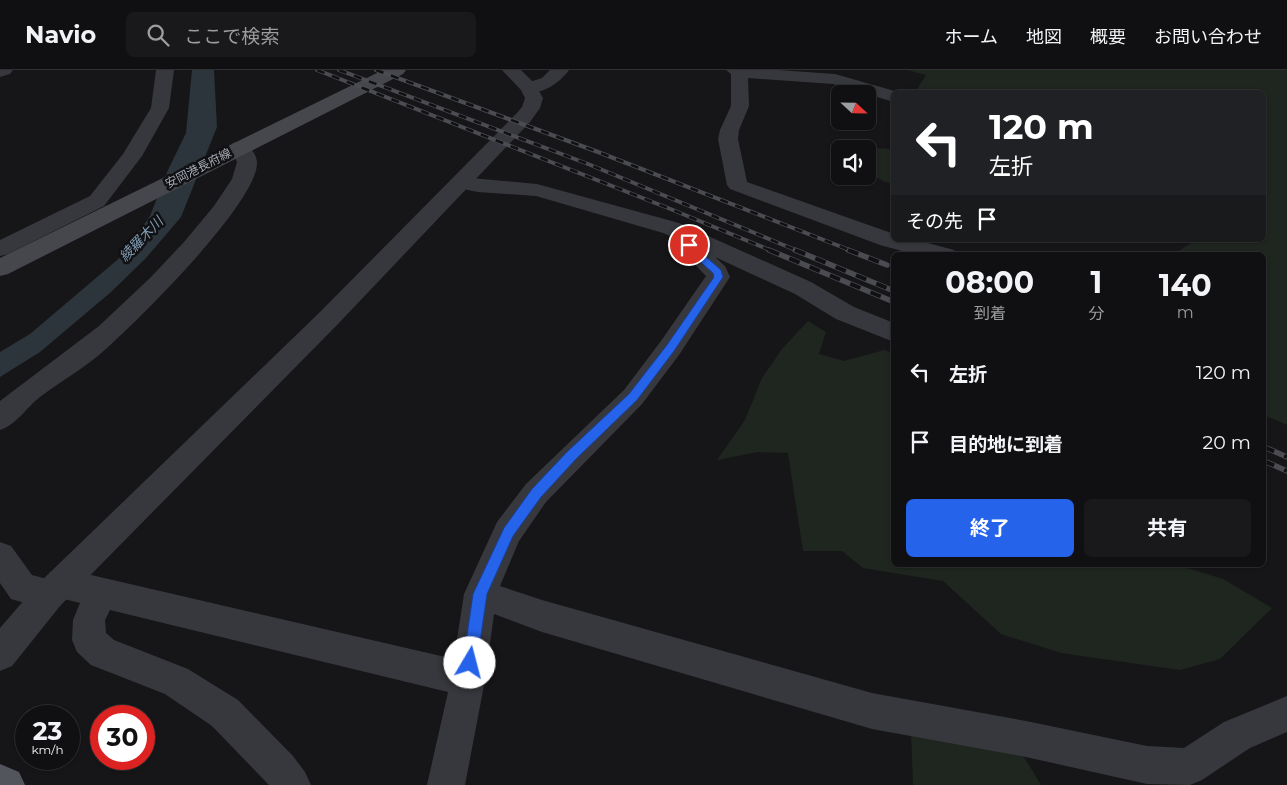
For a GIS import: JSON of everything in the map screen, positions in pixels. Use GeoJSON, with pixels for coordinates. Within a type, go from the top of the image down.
{"type":"FeatureCollection","features":[{"type":"Feature","properties":{"kind":"main road","name":"安岡港長府線"},"geometry":{"type":"LineString","coordinates":[[0,268],[397,70]]}},
{"type":"Feature","properties":{"kind":"main road"},"geometry":{"type":"LineString","coordinates":[[0,783],[6,785]]}},
{"type":"Feature","properties":{"kind":"street"},"geometry":{"type":"LineString","coordinates":[[0,72],[4,70]]}},
{"type":"Feature","properties":{"kind":"street"},"geometry":{"type":"LineString","coordinates":[[0,249],[97,201],[132,156],[160,108],[165,70]]}},
{"type":"Feature","properties":{"kind":"street"},"geometry":{"type":"LineString","coordinates":[[0,654],[55,589],[328,319],[531,108],[534,98],[529,88],[511,70]]}},
{"type":"Feature","properties":{"kind":"street"},"geometry":{"type":"LineString","coordinates":[[529,88],[548,82],[561,70],[576,70]]}},
{"type":"Feature","properties":{"kind":"street"},"geometry":{"type":"LineString","coordinates":[[835,79],[851,70]]}},
{"type":"Feature","properties":{"kind":"street"},"geometry":{"type":"LineString","coordinates":[[891,95],[835,79],[738,71],[739,109],[730,124],[728,138],[732,159],[737,172],[737,185],[891,241]]}},
{"type":"Feature","properties":{"kind":"street"},"geometry":{"type":"LineString","coordinates":[[0,419],[26,395],[107,333],[167,276],[195,244],[233,196],[246,171],[247,159],[235,150]]}},
{"type":"Feature","properties":{"kind":"street"},"geometry":{"type":"LineString","coordinates":[[460,183],[537,190],[671,228],[803,288],[845,313],[891,332]]}},
{"type":"Feature","properties":{"kind":"street"},"geometry":{"type":"LineString","coordinates":[[446,785],[468,680],[480,594],[508,532],[536,493],[633,397],[670,348],[718,277],[717,272],[689,245],[688,236]]}},
{"type":"Feature","properties":{"kind":"street"},"geometry":{"type":"LineString","coordinates":[[896,242],[934,252]]}},
{"type":"Feature","properties":{"kind":"street"},"geometry":{"type":"LineString","coordinates":[[0,556],[22,588],[102,593],[468,680]]}},
{"type":"Feature","properties":{"kind":"street"},"geometry":{"type":"LineString","coordinates":[[102,593],[89,620],[89,640],[103,653],[176,681],[225,712],[280,769],[292,785]]}},
{"type":"Feature","properties":{"kind":"street"},"geometry":{"type":"LineString","coordinates":[[480,594],[542,616],[872,711],[1026,739],[1147,766],[1189,767],[1238,735],[1287,714]]}},
{"type":"Feature","properties":{"kind":"shaded area"},"geometry":{"type":"Polygon","coordinates":[[[907,70],[1287,70],[1287,425],[1266,416],[1266,252],[1177,252],[1193,242],[1266,242],[1266,90],[917,89],[926,75],[907,70]]]}},
{"type":"Feature","properties":{"kind":"shaded area"},"geometry":{"type":"Polygon","coordinates":[[[876,148],[891,149],[891,184],[876,176],[876,148]]]}},
{"type":"Feature","properties":{"kind":"shaded area"},"geometry":{"type":"Polygon","coordinates":[[[808,321],[826,332],[819,354],[844,361],[884,350],[891,352],[891,567],[1184,567],[1223,579],[1272,608],[1220,659],[1180,670],[1061,653],[1001,634],[943,581],[863,568],[842,551],[803,551],[788,453],[758,452],[717,460],[745,420],[762,378],[782,349],[808,321]]]}},
{"type":"Feature","properties":{"kind":"shaded area"},"geometry":{"type":"Polygon","coordinates":[[[911,730],[1024,757],[1041,785],[913,785],[911,730]]]}},
{"type":"Feature","properties":{"kind":"water","name":"綾羅木川"},"geometry":{"type":"Polygon","coordinates":[[[192,70],[214,70],[217,127],[181,217],[146,258],[111,292],[40,352],[0,377],[0,352],[30,334],[123,255],[150,216],[168,170],[186,133],[192,70]]]}},
{"type":"Feature","properties":{"kind":"railway"},"geometry":{"type":"LineString","coordinates":[[317,70],[668,208],[772,251]]}},
{"type":"Feature","properties":{"kind":"railway"},"geometry":{"type":"LineString","coordinates":[[339,70],[588,164],[798,251]]}},
{"type":"Feature","properties":{"kind":"railway"},"geometry":{"type":"LineString","coordinates":[[376,70],[598,152],[852,251]]}},
{"type":"Feature","properties":{"kind":"railway"},"geometry":{"type":"LineString","coordinates":[[769,250],[891,301]]}},
{"type":"Feature","properties":{"kind":"railway"},"geometry":{"type":"LineString","coordinates":[[795,250],[891,290]]}},
{"type":"Feature","properties":{"kind":"railway"},"geometry":{"type":"LineString","coordinates":[[848,250],[887,265]]}},
{"type":"Feature","properties":{"kind":"railway"},"geometry":{"type":"LineString","coordinates":[[1266,448],[1287,457]]}},
{"type":"Feature","properties":{"kind":"railway"},"geometry":{"type":"LineString","coordinates":[[1266,462],[1287,471]]}},
{"type":"Feature","properties":{"kind":"route"},"geometry":{"type":"LineString","coordinates":[[470,663],[480,594],[508,532],[536,493],[633,397],[670,348],[718,277],[717,272],[689,245]]}}]}
